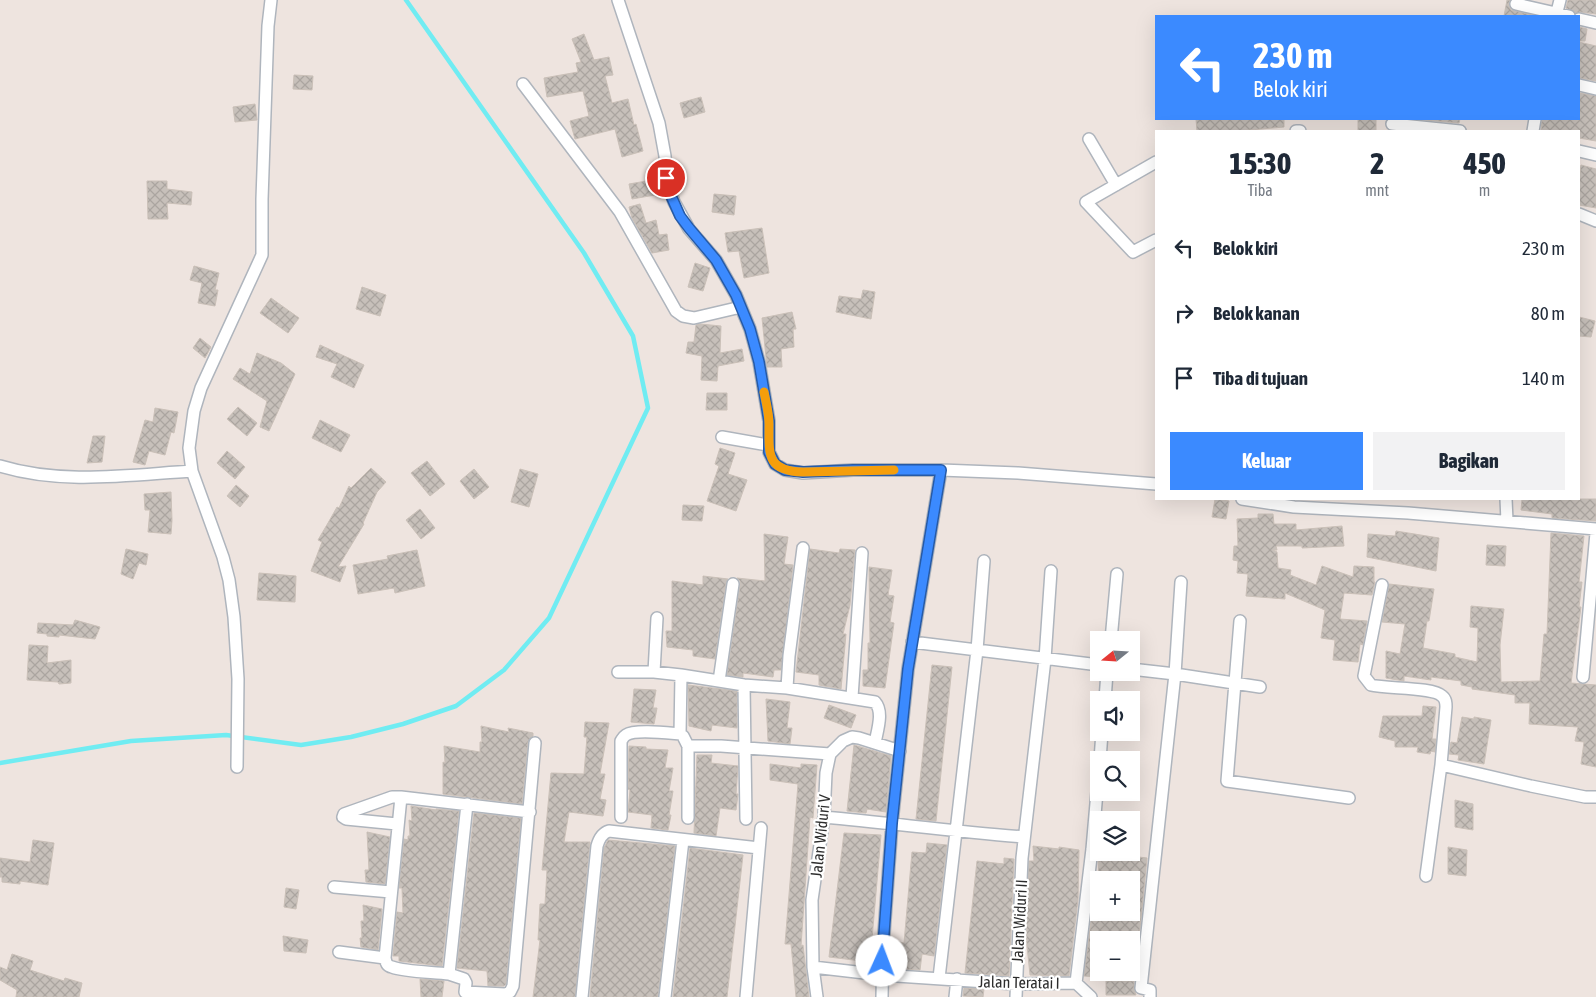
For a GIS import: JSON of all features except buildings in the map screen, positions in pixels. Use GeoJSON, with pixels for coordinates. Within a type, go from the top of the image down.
{"type":"FeatureCollection","features":[{"type":"Feature","properties":{"kind":"street"},"geometry":{"type":"LineString","coordinates":[[237,764],[238,679],[234,617],[229,580],[223,557],[192,471],[189,448],[190,429],[201,388],[262,255],[268,26],[271,0]]}},
{"type":"Feature","properties":{"kind":"street"},"geometry":{"type":"LineString","coordinates":[[618,0],[659,123],[664,148],[666,178],[674,202],[689,228],[716,260],[736,295],[750,329],[759,362],[769,421],[768,445],[771,459],[779,468],[791,472],[941,470],[1018,473],[1155,484]]}},
{"type":"Feature","properties":{"kind":"street"},"geometry":{"type":"LineString","coordinates":[[1516,4],[1556,15],[1560,0]]}},
{"type":"Feature","properties":{"kind":"street"},"geometry":{"type":"LineString","coordinates":[[1580,19],[1596,23]]}},
{"type":"Feature","properties":{"kind":"street"},"geometry":{"type":"LineString","coordinates":[[523,84],[620,212],[676,311],[683,316],[694,318],[741,307]]}},
{"type":"Feature","properties":{"kind":"street"},"geometry":{"type":"LineString","coordinates":[[1580,85],[1596,89]]}},
{"type":"Feature","properties":{"kind":"street"},"geometry":{"type":"LineString","coordinates":[[1391,125],[1448,130]]}},
{"type":"Feature","properties":{"kind":"street"},"geometry":{"type":"LineString","coordinates":[[1089,140],[1116,185]]}},
{"type":"Feature","properties":{"kind":"street"},"geometry":{"type":"LineString","coordinates":[[1580,151],[1596,155]]}},
{"type":"Feature","properties":{"kind":"street"},"geometry":{"type":"LineString","coordinates":[[1155,163],[1086,202],[1134,252],[1155,241]]}},
{"type":"Feature","properties":{"kind":"street"},"geometry":{"type":"LineString","coordinates":[[1580,214],[1596,221]]}},
{"type":"Feature","properties":{"kind":"street"},"geometry":{"type":"LineString","coordinates":[[722,437],[768,445]]}},
{"type":"Feature","properties":{"kind":"street"},"geometry":{"type":"LineString","coordinates":[[0,466],[20,472],[49,476],[95,476],[192,471]]}},
{"type":"Feature","properties":{"kind":"street"},"geometry":{"type":"LineString","coordinates":[[882,997],[883,947],[892,823],[912,642],[924,581],[941,470]]}},
{"type":"Feature","properties":{"kind":"street"},"geometry":{"type":"LineString","coordinates":[[1248,500],[1294,507],[1408,513],[1596,531],[1583,677]]}},
{"type":"Feature","properties":{"kind":"street"},"geometry":{"type":"LineString","coordinates":[[1506,500],[1507,521]]}},
{"type":"Feature","properties":{"kind":"street"},"geometry":{"type":"LineString","coordinates":[[787,688],[789,656],[803,548]]}},
{"type":"Feature","properties":{"kind":"street"},"geometry":{"type":"LineString","coordinates":[[852,697],[862,553]]}},
{"type":"Feature","properties":{"kind":"street"},"geometry":{"type":"LineString","coordinates":[[939,978],[977,650],[984,561]]}},
{"type":"Feature","properties":{"kind":"street","name":"Jalan Widuri II"},"geometry":{"type":"LineString","coordinates":[[1016,997],[1022,858],[1045,659],[1051,571]]}},
{"type":"Feature","properties":{"kind":"street"},"geometry":{"type":"LineString","coordinates":[[1111,631],[1117,574]]}},
{"type":"Feature","properties":{"kind":"street"},"geometry":{"type":"LineString","coordinates":[[1150,997],[1150,990],[1140,988],[1175,674],[1181,582]]}},
{"type":"Feature","properties":{"kind":"street"},"geometry":{"type":"LineString","coordinates":[[718,681],[733,584]]}},
{"type":"Feature","properties":{"kind":"street"},"geometry":{"type":"LineString","coordinates":[[1382,585],[1364,676],[1371,685],[1429,691],[1443,696],[1446,701],[1441,765],[1426,876]]}},
{"type":"Feature","properties":{"kind":"street"},"geometry":{"type":"LineString","coordinates":[[654,672],[657,618]]}},
{"type":"Feature","properties":{"kind":"street"},"geometry":{"type":"LineString","coordinates":[[1240,621],[1227,781],[1348,798]]}},
{"type":"Feature","properties":{"kind":"street"},"geometry":{"type":"LineString","coordinates":[[912,642],[1090,664]]}},
{"type":"Feature","properties":{"kind":"street"},"geometry":{"type":"LineString","coordinates":[[1140,670],[1260,687]]}},
{"type":"Feature","properties":{"kind":"street"},"geometry":{"type":"LineString","coordinates":[[618,672],[654,672],[681,675],[744,685],[787,688],[852,697],[875,702],[880,714],[875,743]]}},
{"type":"Feature","properties":{"kind":"street"},"geometry":{"type":"LineString","coordinates":[[680,734],[681,675]]}},
{"type":"Feature","properties":{"kind":"street"},"geometry":{"type":"LineString","coordinates":[[744,685],[746,819]]}},
{"type":"Feature","properties":{"kind":"street"},"geometry":{"type":"LineString","coordinates":[[621,816],[621,741],[624,736],[633,732],[680,734],[683,736],[688,746],[688,818]]}},
{"type":"Feature","properties":{"kind":"street"},"geometry":{"type":"LineString","coordinates":[[688,746],[830,754],[843,741],[852,737],[900,752]]}},
{"type":"Feature","properties":{"kind":"street"},"geometry":{"type":"LineString","coordinates":[[401,796],[385,958],[386,964],[391,967],[449,974],[464,979],[466,983],[464,994],[505,994],[510,992],[513,986],[536,743]]}},
{"type":"Feature","properties":{"kind":"street","name":"Jalan Widuri V"},"geometry":{"type":"LineString","coordinates":[[817,997],[813,967],[812,900],[824,817],[826,773],[830,754]]}},
{"type":"Feature","properties":{"kind":"street"},"geometry":{"type":"LineString","coordinates":[[1441,765],[1570,794],[1596,797]]}},
{"type":"Feature","properties":{"kind":"street"},"geometry":{"type":"LineString","coordinates":[[397,824],[346,819],[344,814],[392,797],[401,796],[530,812]]}},
{"type":"Feature","properties":{"kind":"street"},"geometry":{"type":"LineString","coordinates":[[1091,997],[1076,983],[1096,801]]}},
{"type":"Feature","properties":{"kind":"street"},"geometry":{"type":"LineString","coordinates":[[449,974],[466,804]]}},
{"type":"Feature","properties":{"kind":"street"},"geometry":{"type":"LineString","coordinates":[[824,817],[892,823],[956,832],[1024,837]]}},
{"type":"Feature","properties":{"kind":"street"},"geometry":{"type":"LineString","coordinates":[[746,997],[761,828]]}},
{"type":"Feature","properties":{"kind":"street"},"geometry":{"type":"LineString","coordinates":[[582,997],[598,846],[600,837],[604,833],[609,831],[759,848]]}},
{"type":"Feature","properties":{"kind":"street"},"geometry":{"type":"LineString","coordinates":[[665,997],[684,840]]}},
{"type":"Feature","properties":{"kind":"street"},"geometry":{"type":"LineString","coordinates":[[334,887],[391,892]]}},
{"type":"Feature","properties":{"kind":"street"},"geometry":{"type":"LineString","coordinates":[[339,952],[385,958]]}},
{"type":"Feature","properties":{"kind":"street","name":"Jalan Teratai I"},"geometry":{"type":"LineString","coordinates":[[813,967],[882,975],[1016,984],[1076,983]]}},
{"type":"Feature","properties":{"kind":"street"},"geometry":{"type":"LineString","coordinates":[[956,997],[957,979]]}},
{"type":"Feature","properties":{"kind":"waterway"},"geometry":{"type":"LineString","coordinates":[[0,763],[131,741],[226,735],[301,745],[351,737],[403,724],[456,706],[504,670],[549,618],[648,408],[633,336],[584,253],[406,0]]}},
{"type":"Feature","properties":{"kind":"slow traffic"},"geometry":{"type":"LineString","coordinates":[[764,392],[769,421],[769,452],[771,459],[779,468],[791,472],[894,470]]}},
{"type":"Feature","properties":{"kind":"route"},"geometry":{"type":"LineString","coordinates":[[666,178],[668,189],[680,216],[716,260],[736,295],[750,329],[759,362],[769,421],[769,452],[775,464],[779,468],[791,472],[941,470],[908,669],[892,823],[882,961]]}}]}
